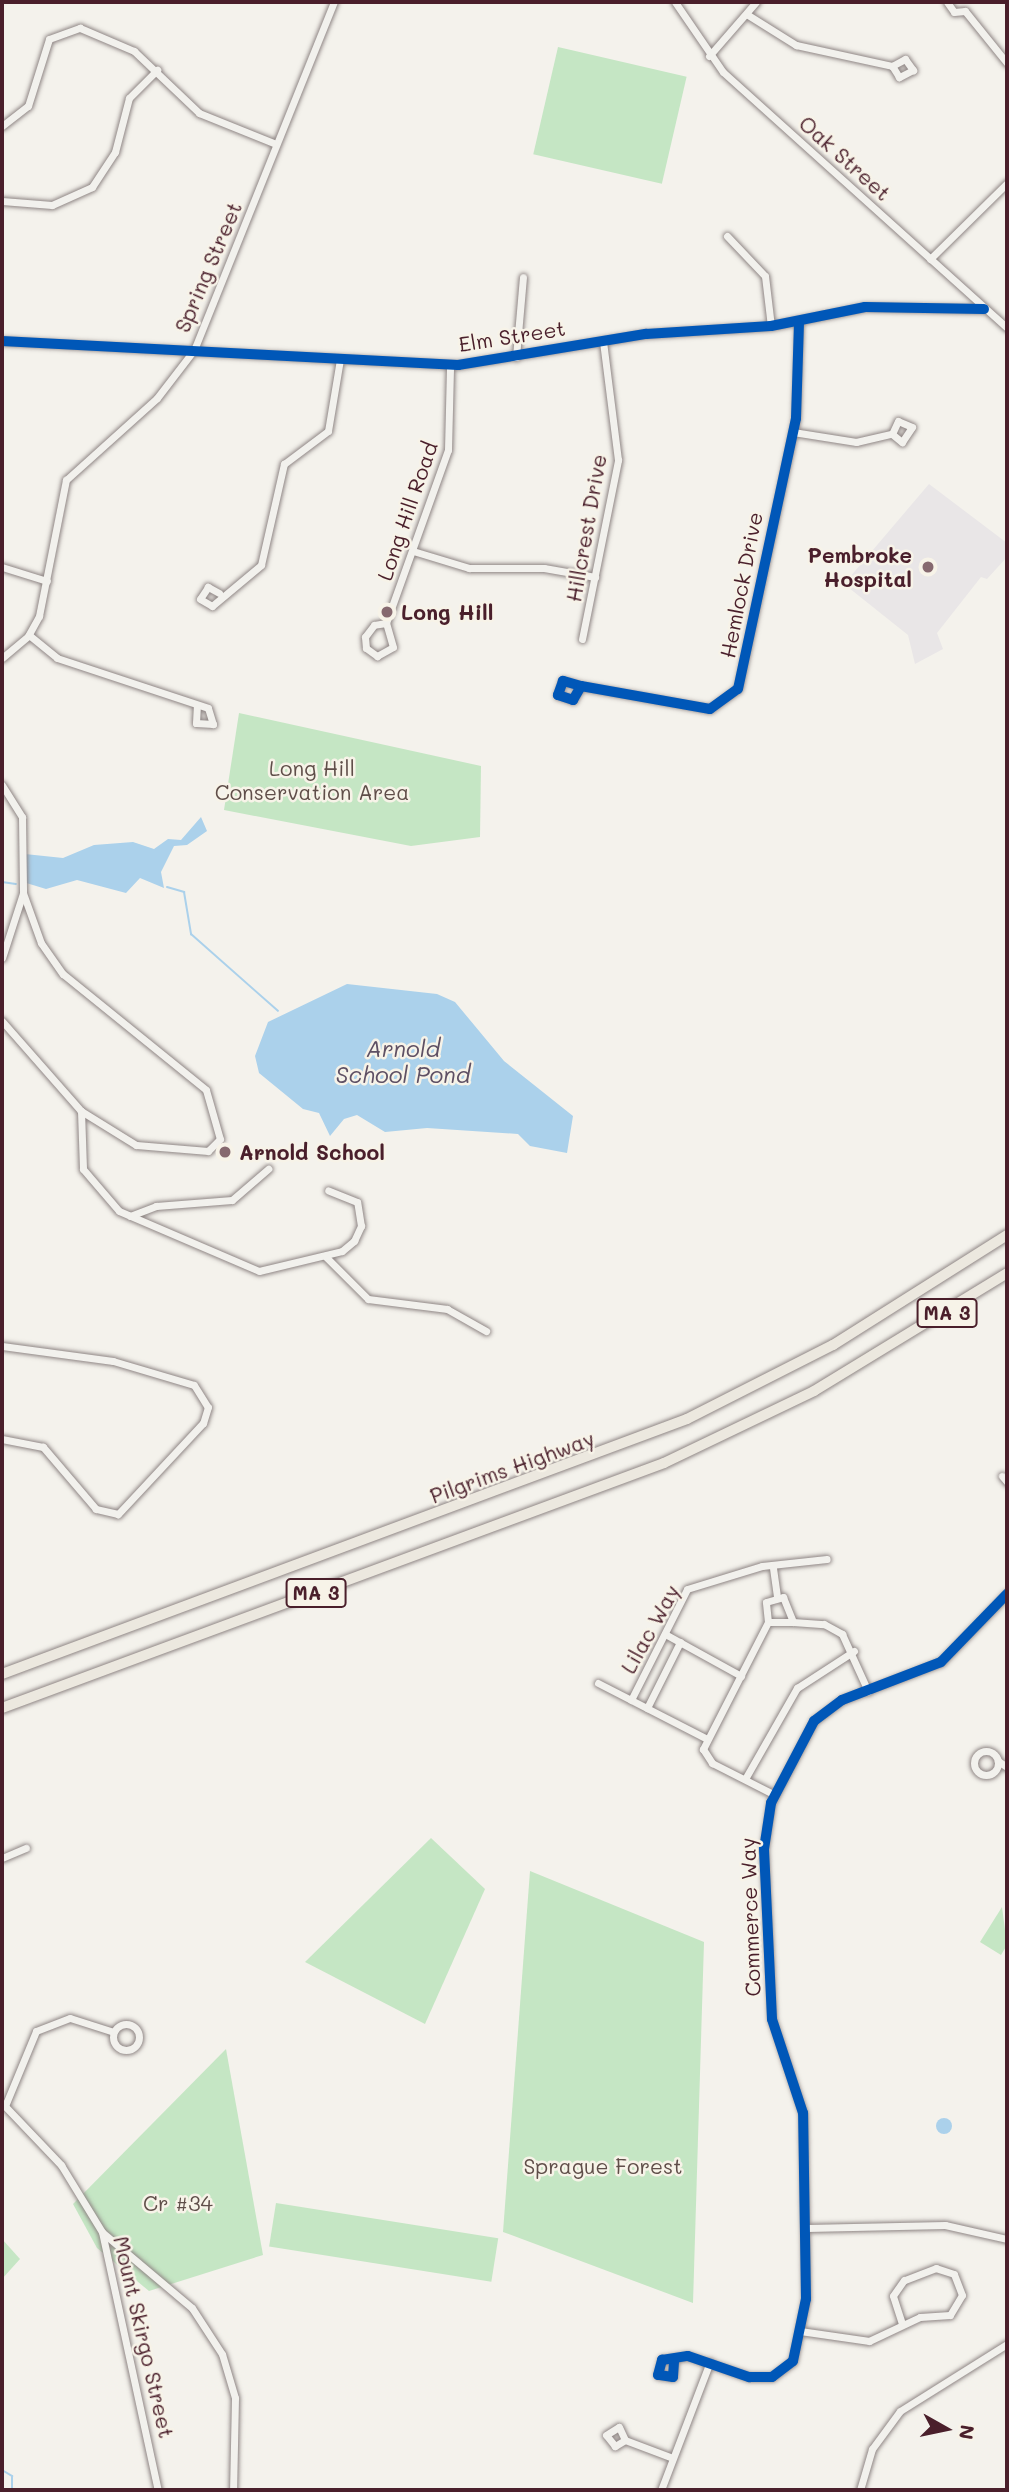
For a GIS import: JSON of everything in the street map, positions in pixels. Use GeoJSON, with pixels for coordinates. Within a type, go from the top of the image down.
{"type":"FeatureCollection","features":[{"type":"Feature","properties":{"kind":"highway","name":"Pilgrims Highway"},"geometry":{"type":"LineString","coordinates":[[2,1674],[687,1419],[833,1345],[1007,1235]]}},
{"type":"Feature","properties":{"kind":"highway","name":"MA 3"},"geometry":{"type":"LineString","coordinates":[[2,1708],[664,1463],[826,1384],[1007,1273]]}},
{"type":"Feature","properties":{"kind":"street","name":"Spring Street"},"geometry":{"type":"LineString","coordinates":[[29,635],[47,581],[56,507],[66,480],[158,398],[194,349],[334,2]]}},
{"type":"Feature","properties":{"kind":"street","name":"Oak Street"},"geometry":{"type":"LineString","coordinates":[[675,2],[709,56],[1007,328]]}},
{"type":"Feature","properties":{"kind":"street"},"geometry":{"type":"LineString","coordinates":[[709,56],[748,15],[756,2]]}},
{"type":"Feature","properties":{"kind":"street"},"geometry":{"type":"LineString","coordinates":[[947,2],[954,12],[965,10]]}},
{"type":"Feature","properties":{"kind":"street"},"geometry":{"type":"LineString","coordinates":[[965,10],[968,2]]}},
{"type":"Feature","properties":{"kind":"street"},"geometry":{"type":"LineString","coordinates":[[965,10],[1007,63]]}},
{"type":"Feature","properties":{"kind":"street"},"geometry":{"type":"LineString","coordinates":[[748,15],[796,45],[892,66]]}},
{"type":"Feature","properties":{"kind":"street"},"geometry":{"type":"LineString","coordinates":[[2,126],[28,106],[43,49],[63,30],[105,35],[157,70],[199,113],[276,144]]}},
{"type":"Feature","properties":{"kind":"street"},"geometry":{"type":"LineString","coordinates":[[2,201],[52,205],[92,187],[115,152],[129,98],[157,70]]}},
{"type":"Feature","properties":{"kind":"street"},"geometry":{"type":"LineString","coordinates":[[930,259],[1007,183]]}},
{"type":"Feature","properties":{"kind":"street"},"geometry":{"type":"LineString","coordinates":[[727,236],[765,276],[771,326]]}},
{"type":"Feature","properties":{"kind":"street"},"geometry":{"type":"LineString","coordinates":[[516,357],[523,277]]}},
{"type":"Feature","properties":{"kind":"street","name":"Elm Street"},"geometry":{"type":"LineString","coordinates":[[2,341],[194,349],[450,366],[603,341],[771,326],[875,306],[984,309]]}},
{"type":"Feature","properties":{"kind":"street","name":"Hemlock Drive"},"geometry":{"type":"LineString","coordinates":[[581,686],[698,709],[716,708],[733,696],[793,432],[799,321]]}},
{"type":"Feature","properties":{"kind":"street","name":"Hillcrest Drive"},"geometry":{"type":"LineString","coordinates":[[582,639],[619,452],[603,341]]}},
{"type":"Feature","properties":{"kind":"street"},"geometry":{"type":"LineString","coordinates":[[219,593],[261,565],[284,464],[328,431],[340,359]]}},
{"type":"Feature","properties":{"kind":"street","name":"Long Hill Road"},"geometry":{"type":"LineString","coordinates":[[386,623],[372,626],[365,637],[366,648],[377,656],[388,654],[395,642],[386,623],[450,440],[450,366]]}},
{"type":"Feature","properties":{"kind":"street"},"geometry":{"type":"LineString","coordinates":[[793,432],[856,442],[892,434]]}},
{"type":"Feature","properties":{"kind":"street"},"geometry":{"type":"LineString","coordinates":[[413,551],[469,569],[544,568],[595,577]]}},
{"type":"Feature","properties":{"kind":"street"},"geometry":{"type":"LineString","coordinates":[[2,567],[47,581]]}},
{"type":"Feature","properties":{"kind":"street"},"geometry":{"type":"LineString","coordinates":[[2,658],[29,635],[57,658],[197,705]]}},
{"type":"Feature","properties":{"kind":"street"},"geometry":{"type":"LineString","coordinates":[[2,785],[22,817],[23,893],[2,958]]}},
{"type":"Feature","properties":{"kind":"street"},"geometry":{"type":"LineString","coordinates":[[2,1021],[81,1111],[135,1145],[208,1151],[220,1139],[206,1090],[63,974],[41,943],[23,893]]}},
{"type":"Feature","properties":{"kind":"street"},"geometry":{"type":"LineString","coordinates":[[81,1111],[83,1169],[105,1200],[129,1216],[254,1271],[325,1256],[349,1247],[362,1218],[353,1197],[328,1190]]}},
{"type":"Feature","properties":{"kind":"street"},"geometry":{"type":"LineString","coordinates":[[129,1216],[156,1206],[232,1200],[268,1169]]}},
{"type":"Feature","properties":{"kind":"street"},"geometry":{"type":"LineString","coordinates":[[325,1256],[368,1300],[447,1309],[486,1331]]}},
{"type":"Feature","properties":{"kind":"street"},"geometry":{"type":"LineString","coordinates":[[2,1346],[113,1361],[194,1385],[208,1406],[203,1423],[118,1514],[96,1509],[43,1447],[2,1438]]}},
{"type":"Feature","properties":{"kind":"street","name":"Lilac Way"},"geometry":{"type":"LineString","coordinates":[[631,1700],[687,1590],[762,1566],[773,1568],[827,1559]]}},
{"type":"Feature","properties":{"kind":"street"},"geometry":{"type":"LineString","coordinates":[[773,1568],[777,1597]]}},
{"type":"Feature","properties":{"kind":"street","name":"Commerce Way"},"geometry":{"type":"LineString","coordinates":[[710,2362],[772,2378],[793,2361],[800,2331],[807,2228],[803,2113],[772,2019],[764,1849],[775,1795],[814,1721],[868,1691],[941,1662],[1007,1594]]}},
{"type":"Feature","properties":{"kind":"street"},"geometry":{"type":"LineString","coordinates":[[775,1795],[705,1756],[707,1739],[768,1622],[764,1610],[777,1597]]}},
{"type":"Feature","properties":{"kind":"street"},"geometry":{"type":"LineString","coordinates":[[777,1597],[788,1601],[793,1622]]}},
{"type":"Feature","properties":{"kind":"street"},"geometry":{"type":"LineString","coordinates":[[768,1622],[793,1622],[834,1628],[854,1651],[868,1691]]}},
{"type":"Feature","properties":{"kind":"street"},"geometry":{"type":"LineString","coordinates":[[665,1634],[741,1676]]}},
{"type":"Feature","properties":{"kind":"street"},"geometry":{"type":"LineString","coordinates":[[647,1708],[680,1642]]}},
{"type":"Feature","properties":{"kind":"street"},"geometry":{"type":"LineString","coordinates":[[745,1779],[797,1688],[854,1651]]}},
{"type":"Feature","properties":{"kind":"street"},"geometry":{"type":"LineString","coordinates":[[598,1683],[707,1739]]}},
{"type":"Feature","properties":{"kind":"street"},"geometry":{"type":"LineString","coordinates":[[998,1761],[1007,1767]]}},
{"type":"Feature","properties":{"kind":"street"},"geometry":{"type":"LineString","coordinates":[[2,1858],[26,1848]]}},
{"type":"Feature","properties":{"kind":"street"},"geometry":{"type":"LineString","coordinates":[[3,2105],[36,2031],[70,2018],[114,2032]]}},
{"type":"Feature","properties":{"kind":"street","name":"Mount Skirgo Street"},"geometry":{"type":"LineString","coordinates":[[3,2105],[55,2157],[102,2232],[158,2490]]}},
{"type":"Feature","properties":{"kind":"street"},"geometry":{"type":"LineString","coordinates":[[807,2228],[945,2225],[1007,2239]]}},
{"type":"Feature","properties":{"kind":"street"},"geometry":{"type":"LineString","coordinates":[[102,2232],[192,2308],[222,2354],[235,2398],[233,2490]]}},
{"type":"Feature","properties":{"kind":"street"},"geometry":{"type":"LineString","coordinates":[[800,2331],[869,2342],[902,2324],[950,2315],[962,2295],[954,2274],[936,2268],[904,2280],[893,2296],[902,2324]]}},
{"type":"Feature","properties":{"kind":"street"},"geometry":{"type":"LineString","coordinates":[[860,2490],[872,2449],[900,2411],[1007,2344]]}},
{"type":"Feature","properties":{"kind":"street"},"geometry":{"type":"LineString","coordinates":[[661,2490],[710,2362],[688,2356],[674,2362]]}},
{"type":"Feature","properties":{"kind":"street"},"geometry":{"type":"LineString","coordinates":[[625,2440],[673,2458]]}},
{"type":"Feature","properties":{"kind":"shaded area","name":"Pembroke Hospital"},"geometry":{"type":"Polygon","coordinates":[[[929,484],[1007,543],[1007,557],[987,579],[981,577],[937,633],[943,649],[915,664],[908,635],[844,584],[929,484]]]}},
{"type":"Feature","properties":{"kind":"green space"},"geometry":{"type":"Polygon","coordinates":[[[558,47],[687,77],[662,184],[533,154],[558,47]]]}},
{"type":"Feature","properties":{"kind":"green space","name":"Long Hill Conservation Area"},"geometry":{"type":"Polygon","coordinates":[[[239,713],[481,766],[480,837],[411,846],[224,810],[239,713]]]}},
{"type":"Feature","properties":{"kind":"green space"},"geometry":{"type":"Polygon","coordinates":[[[431,1838],[485,1889],[425,2024],[305,1962],[431,1838]]]}},
{"type":"Feature","properties":{"kind":"green space","name":"Sprague Forest"},"geometry":{"type":"Polygon","coordinates":[[[530,1871],[704,1942],[693,2303],[503,2232],[530,1871]]]}},
{"type":"Feature","properties":{"kind":"green space"},"geometry":{"type":"Polygon","coordinates":[[[1002,1907],[1007,1945],[1001,1955],[980,1942],[1002,1907]]]}},
{"type":"Feature","properties":{"kind":"green space","name":"Cr #34"},"geometry":{"type":"Polygon","coordinates":[[[226,2049],[263,2255],[149,2291],[97,2248],[73,2204],[226,2049]]]}},
{"type":"Feature","properties":{"kind":"green space"},"geometry":{"type":"Polygon","coordinates":[[[276,2203],[498,2238],[491,2282],[269,2246],[276,2203]]]}},
{"type":"Feature","properties":{"kind":"green space"},"geometry":{"type":"Polygon","coordinates":[[[2,2239],[20,2259],[2,2279],[2,2239]]]}},
{"type":"Feature","properties":{"kind":"water"},"geometry":{"type":"Polygon","coordinates":[[[201,817],[207,831],[187,845],[174,846],[161,872],[164,888],[140,878],[126,893],[77,880],[46,889],[23,882],[25,854],[63,858],[94,845],[133,842],[154,849],[168,839],[181,840],[201,817]]]}},
{"type":"Feature","properties":{"kind":"water","name":"Arnold School Pond"},"geometry":{"type":"Polygon","coordinates":[[[347,984],[437,994],[455,1002],[504,1061],[573,1116],[567,1153],[530,1146],[518,1134],[427,1128],[385,1132],[357,1115],[344,1119],[330,1136],[319,1113],[303,1109],[259,1073],[255,1056],[268,1022],[347,984]]]}},
{"type":"Feature","properties":{"kind":"water"},"geometry":{"type":"Polygon","coordinates":[[[941,2118],[947,2118],[952,2126],[950,2132],[941,2134],[936,2129],[936,2123],[941,2118]]]}},
{"type":"Feature","properties":{"kind":"waterway"},"geometry":{"type":"LineString","coordinates":[[2,882],[16,884]]}},
{"type":"Feature","properties":{"kind":"waterway"},"geometry":{"type":"LineString","coordinates":[[167,887],[184,892],[191,934],[278,1011]]}},
{"type":"Feature","properties":{"kind":"waterway"},"geometry":{"type":"LineString","coordinates":[[2,2470],[12,2476],[12,2490]]}},
{"type":"Feature","properties":{"kind":"cycle path"},"geometry":{"type":"LineString","coordinates":[[2,341],[458,365],[646,334],[771,326],[865,307],[984,309]]}},
{"type":"Feature","properties":{"kind":"cycle path"},"geometry":{"type":"LineString","coordinates":[[581,686],[563,681],[558,695],[573,700],[581,686],[710,709],[738,689],[796,418],[799,322]]}},
{"type":"Feature","properties":{"kind":"cycle path"},"geometry":{"type":"LineString","coordinates":[[674,2362],[673,2377],[658,2375],[662,2360],[688,2356],[749,2377],[772,2377],[793,2361],[806,2299],[803,2113],[772,2019],[764,1849],[771,1803],[814,1721],[842,1700],[941,1662],[1007,1594]]}},
{"type":"Feature","properties":{"kind":"place","name":"Pembroke Hospital"},"geometry":{"type":"Point","coordinates":[928,567]}},
{"type":"Feature","properties":{"kind":"place","name":"Long Hill"},"geometry":{"type":"Point","coordinates":[387,612]}},
{"type":"Feature","properties":{"kind":"place","name":"Arnold School"},"geometry":{"type":"Point","coordinates":[225,1152]}}]}
